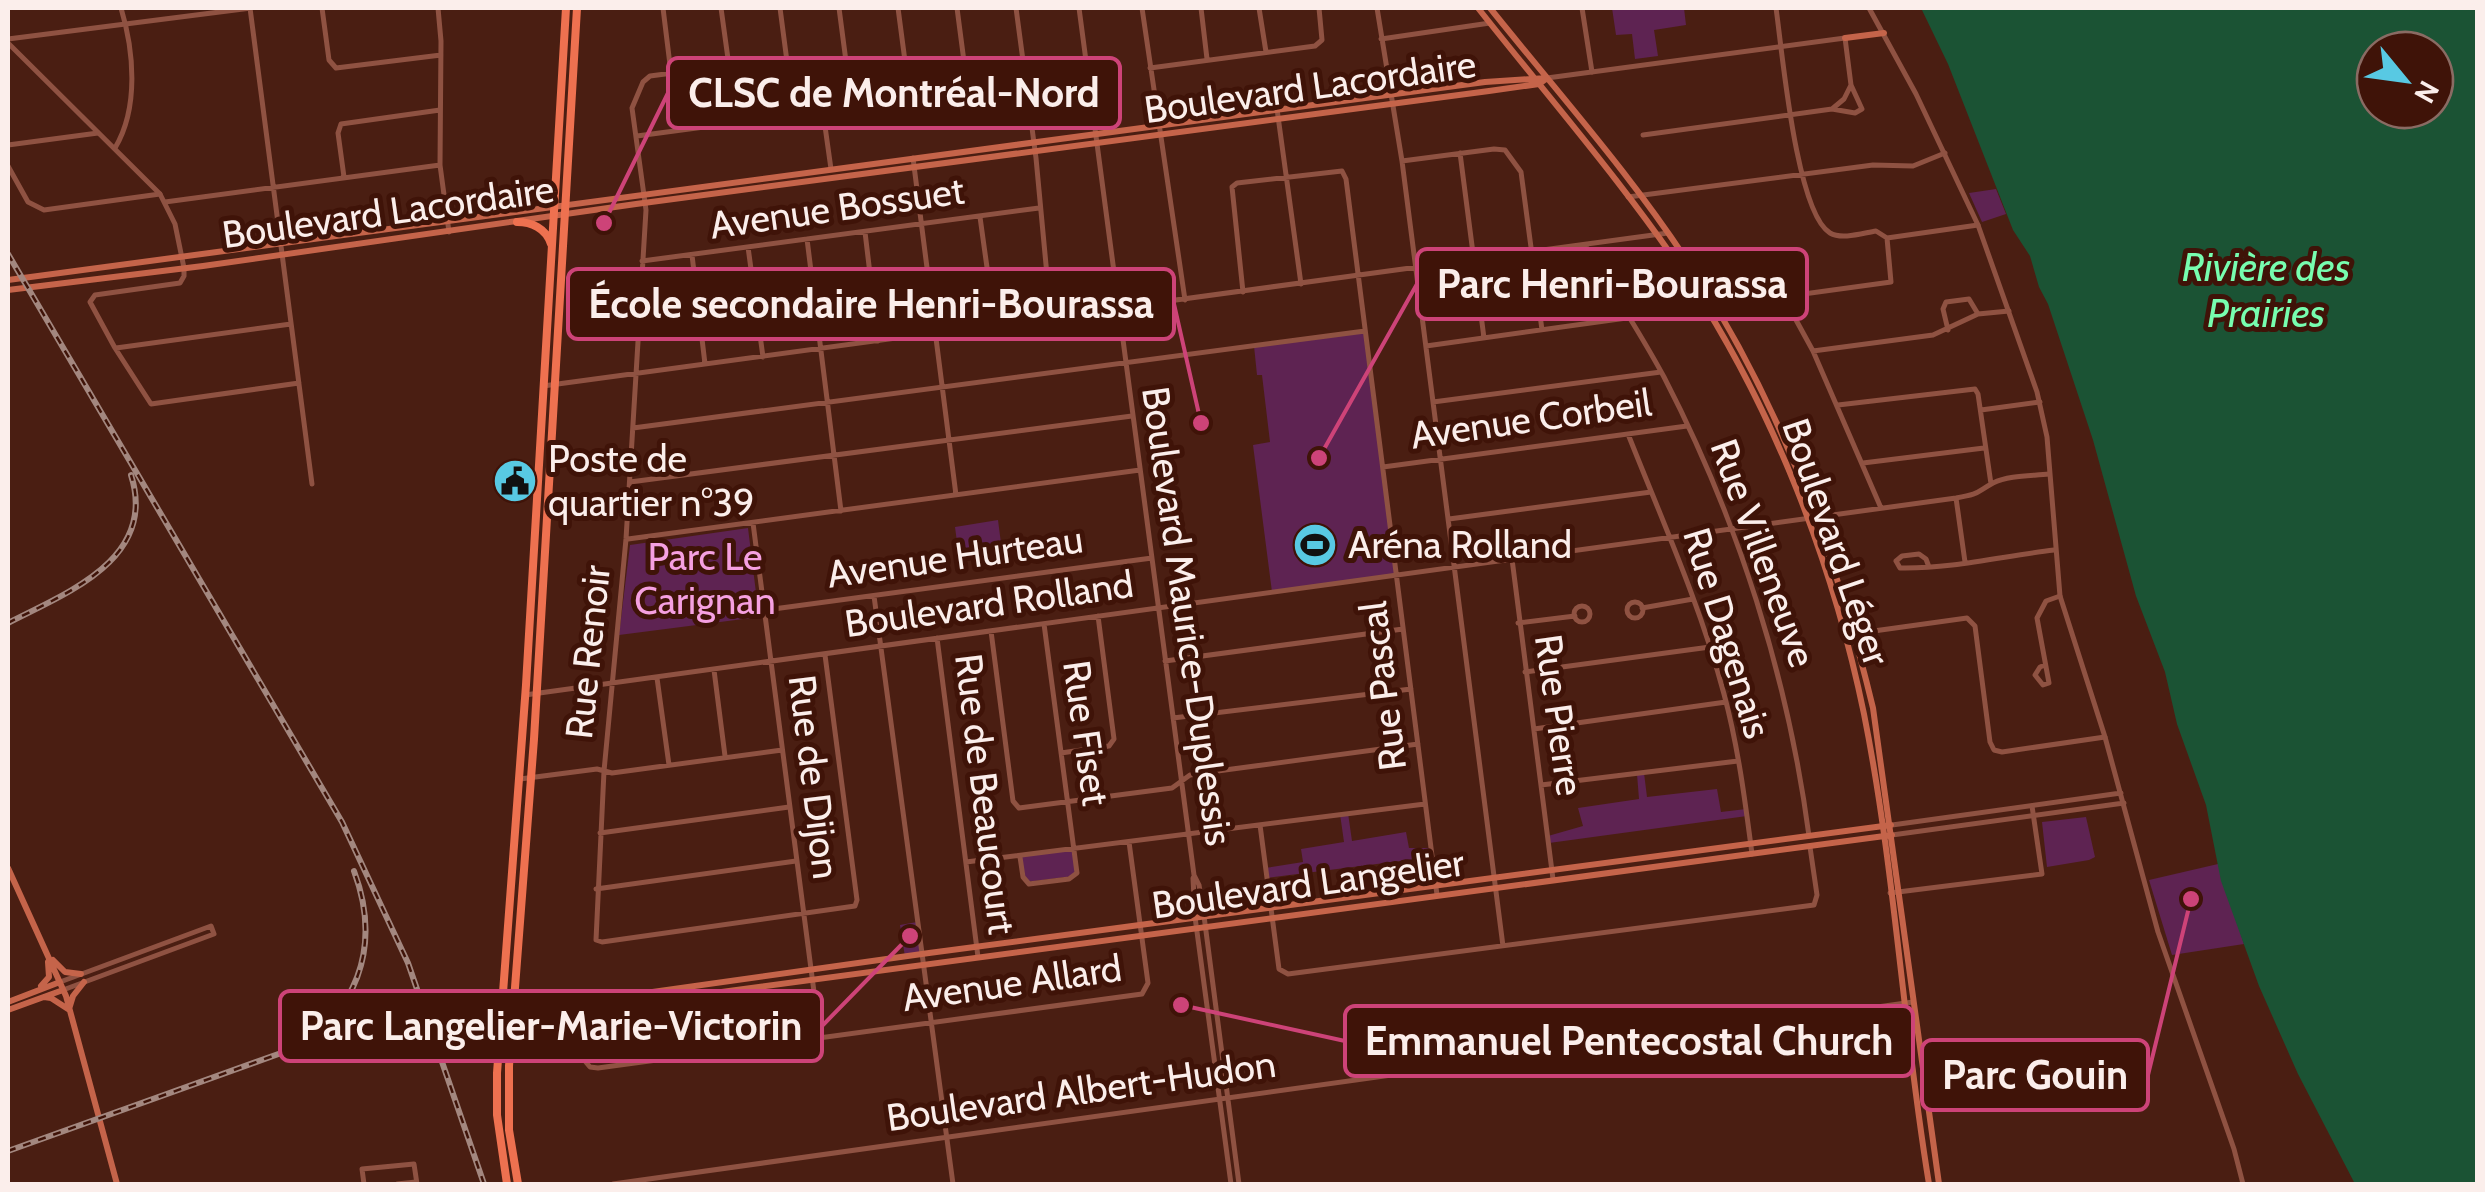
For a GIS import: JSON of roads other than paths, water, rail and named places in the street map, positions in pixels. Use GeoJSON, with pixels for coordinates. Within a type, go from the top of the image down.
{"type":"FeatureCollection","features":[{"type":"Feature","properties":{"kind":"main road"},"geometry":{"type":"LineString","coordinates":[[560,205],[566,8]]}},
{"type":"Feature","properties":{"kind":"main road"},"geometry":{"type":"LineString","coordinates":[[518,1184],[508,1114],[555,384],[559,216],[577,8]]}},
{"type":"Feature","properties":{"kind":"main road","name":"Boulevard Léger"},"geometry":{"type":"LineString","coordinates":[[1478,8],[1657,235],[1706,308],[1762,412],[1807,518],[1845,635],[1877,758],[1882,836],[1914,1002],[1938,1182]]}},
{"type":"Feature","properties":{"kind":"main road","name":"Boulevard Léger"},"geometry":{"type":"LineString","coordinates":[[1490,8],[1668,233],[1716,306],[1770,408],[1816,517],[1855,632],[1892,836],[1904,1003],[1928,1183]]}},
{"type":"Feature","properties":{"kind":"main road","name":"Boulevard Lacordaire"},"geometry":{"type":"LineString","coordinates":[[1846,38],[1884,33]]}},
{"type":"Feature","properties":{"kind":"main road","name":"Boulevard Lacordaire"},"geometry":{"type":"LineString","coordinates":[[8,280],[560,205],[644,198],[1097,139],[1159,135],[1390,94],[1532,76],[1547,78]]}},
{"type":"Feature","properties":{"kind":"main road","name":"Boulevard Lacordaire"},"geometry":{"type":"LineString","coordinates":[[1097,139],[1158,126],[1393,104],[1539,84],[1547,78]]}},
{"type":"Feature","properties":{"kind":"main road","name":"Boulevard Lacordaire"},"geometry":{"type":"LineString","coordinates":[[8,290],[559,216],[644,198],[831,169],[913,163]]}},
{"type":"Feature","properties":{"kind":"main road"},"geometry":{"type":"LineString","coordinates":[[507,1184],[496,1115],[552,253],[559,216]]}},
{"type":"Feature","properties":{"kind":"main road"},"geometry":{"type":"LineString","coordinates":[[264,246],[277,222]]}},
{"type":"Feature","properties":{"kind":"main road"},"geometry":{"type":"LineString","coordinates":[[517,222],[532,224],[544,232],[550,238],[552,253]]}},
{"type":"Feature","properties":{"kind":"main road","name":"Boulevard Langelier"},"geometry":{"type":"LineString","coordinates":[[1141,930],[1199,917],[1437,895],[1752,854],[1890,825]]}},
{"type":"Feature","properties":{"kind":"main road","name":"Boulevard Langelier"},"geometry":{"type":"LineString","coordinates":[[576,1007],[812,980],[1141,930],[1201,927],[1436,885],[1751,844],[1892,836]]}},
{"type":"Feature","properties":{"kind":"main road"},"geometry":{"type":"LineString","coordinates":[[8,868],[62,986],[116,1184]]}},
{"type":"Feature","properties":{"kind":"main road"},"geometry":{"type":"LineString","coordinates":[[46,951],[65,972],[82,978],[69,1010]]}},
{"type":"Feature","properties":{"kind":"main road"},"geometry":{"type":"LineString","coordinates":[[30,993],[49,977],[46,951]]}},
{"type":"Feature","properties":{"kind":"main road","name":"Boulevard Langelier"},"geometry":{"type":"LineString","coordinates":[[502,1013],[513,1016],[922,954],[978,952]]}},
{"type":"Feature","properties":{"kind":"main road"},"geometry":{"type":"LineString","coordinates":[[8,1002],[62,986]]}},
{"type":"Feature","properties":{"kind":"main road"},"geometry":{"type":"LineString","coordinates":[[8,1010],[62,986]]}},
{"type":"Feature","properties":{"kind":"main road"},"geometry":{"type":"LineString","coordinates":[[43,997],[69,1010]]}},
{"type":"Feature","properties":{"kind":"main road","name":"Boulevard Langelier"},"geometry":{"type":"LineString","coordinates":[[501,1026],[513,1016]]}},
{"type":"Feature","properties":{"kind":"street"},"geometry":{"type":"LineString","coordinates":[[115,148],[126,126],[133,94],[121,8]]}},
{"type":"Feature","properties":{"kind":"street"},"geometry":{"type":"LineString","coordinates":[[179,8],[180,17]]}},
{"type":"Feature","properties":{"kind":"street"},"geometry":{"type":"LineString","coordinates":[[8,41],[250,8],[312,484]]}},
{"type":"Feature","properties":{"kind":"street"},"geometry":{"type":"LineString","coordinates":[[322,8],[329,60],[336,68],[441,55]]}},
{"type":"Feature","properties":{"kind":"street"},"geometry":{"type":"LineString","coordinates":[[438,8],[440,165],[449,232]]}},
{"type":"Feature","properties":{"kind":"street"},"geometry":{"type":"LineString","coordinates":[[662,8],[671,73],[786,58]]}},
{"type":"Feature","properties":{"kind":"street"},"geometry":{"type":"LineString","coordinates":[[721,8],[728,66]]}},
{"type":"Feature","properties":{"kind":"street"},"geometry":{"type":"LineString","coordinates":[[780,8],[794,115]]}},
{"type":"Feature","properties":{"kind":"street"},"geometry":{"type":"LineString","coordinates":[[839,8],[852,108]]}},
{"type":"Feature","properties":{"kind":"street"},"geometry":{"type":"LineString","coordinates":[[898,8],[910,100]]}},
{"type":"Feature","properties":{"kind":"street"},"geometry":{"type":"LineString","coordinates":[[957,8],[968,92]]}},
{"type":"Feature","properties":{"kind":"street"},"geometry":{"type":"LineString","coordinates":[[1016,8],[1051,318]]}},
{"type":"Feature","properties":{"kind":"street","name":"Boulevard Maurice-Duplessis"},"geometry":{"type":"LineString","coordinates":[[1079,8],[1172,718],[1194,875],[1199,885],[1199,917],[1239,1184]]}},
{"type":"Feature","properties":{"kind":"street"},"geometry":{"type":"LineString","coordinates":[[1142,8],[1186,300]]}},
{"type":"Feature","properties":{"kind":"street"},"geometry":{"type":"LineString","coordinates":[[1200,8],[1208,60]]}},
{"type":"Feature","properties":{"kind":"street"},"geometry":{"type":"LineString","coordinates":[[1260,8],[1266,52]]}},
{"type":"Feature","properties":{"kind":"street"},"geometry":{"type":"LineString","coordinates":[[1150,68],[1321,43],[1318,8]]}},
{"type":"Feature","properties":{"kind":"street"},"geometry":{"type":"LineString","coordinates":[[1260,825],[1282,973],[1503,946],[1402,161],[1377,8]]}},
{"type":"Feature","properties":{"kind":"street"},"geometry":{"type":"LineString","coordinates":[[1582,8],[1592,72]]}},
{"type":"Feature","properties":{"kind":"street"},"geometry":{"type":"LineString","coordinates":[[1776,8],[1800,174],[1826,231],[1841,236],[1876,231],[1887,238],[1978,225]]}},
{"type":"Feature","properties":{"kind":"street"},"geometry":{"type":"LineString","coordinates":[[1869,8],[1978,225],[2040,402],[2060,596],[2106,737],[2158,932],[2234,1147],[2243,1184]]}},
{"type":"Feature","properties":{"kind":"street"},"geometry":{"type":"LineString","coordinates":[[1381,38],[1490,23]]}},
{"type":"Feature","properties":{"kind":"street"},"geometry":{"type":"LineString","coordinates":[[1643,135],[1832,109],[1860,112],[1862,106],[1851,85],[1846,38]]}},
{"type":"Feature","properties":{"kind":"street","name":"Boulevard Lacordaire"},"geometry":{"type":"LineString","coordinates":[[1547,78],[1846,38]]}},
{"type":"Feature","properties":{"kind":"street"},"geometry":{"type":"LineString","coordinates":[[8,41],[160,194],[175,224],[184,268],[180,283],[92,298],[92,307],[114,348],[151,404],[299,382]]}},
{"type":"Feature","properties":{"kind":"street","name":"Rue Renoir"},"geometry":{"type":"LineString","coordinates":[[671,73],[650,76],[643,82],[632,108],[644,198],[642,261],[626,539],[610,684],[594,935],[602,942],[804,915]]}},
{"type":"Feature","properties":{"kind":"street"},"geometry":{"type":"LineString","coordinates":[[636,136],[1026,84]]}},
{"type":"Feature","properties":{"kind":"street"},"geometry":{"type":"LineString","coordinates":[[1832,109],[1844,99],[1851,85]]}},
{"type":"Feature","properties":{"kind":"street"},"geometry":{"type":"LineString","coordinates":[[344,178],[338,133],[341,124],[440,110]]}},
{"type":"Feature","properties":{"kind":"street"},"geometry":{"type":"LineString","coordinates":[[823,112],[831,169]]}},
{"type":"Feature","properties":{"kind":"street"},"geometry":{"type":"LineString","coordinates":[[1278,114],[1301,284]]}},
{"type":"Feature","properties":{"kind":"street"},"geometry":{"type":"LineString","coordinates":[[8,145],[98,133]]}},
{"type":"Feature","properties":{"kind":"street"},"geometry":{"type":"LineString","coordinates":[[1402,161],[1501,149],[1520,168],[1542,330]]}},
{"type":"Feature","properties":{"kind":"street"},"geometry":{"type":"LineString","coordinates":[[1460,153],[1484,338]]}},
{"type":"Feature","properties":{"kind":"street"},"geometry":{"type":"LineString","coordinates":[[1628,197],[1873,165],[1913,166],[1945,154]]}},
{"type":"Feature","properties":{"kind":"street"},"geometry":{"type":"LineString","coordinates":[[913,163],[956,495]]}},
{"type":"Feature","properties":{"kind":"street"},"geometry":{"type":"LineString","coordinates":[[165,202],[440,165]]}},
{"type":"Feature","properties":{"kind":"street"},"geometry":{"type":"LineString","coordinates":[[8,166],[28,202],[44,210],[160,194]]}},
{"type":"Feature","properties":{"kind":"street","name":"Rue Pascal"},"geometry":{"type":"LineString","coordinates":[[1286,176],[1338,170],[1345,174],[1437,895]]}},
{"type":"Feature","properties":{"kind":"street"},"geometry":{"type":"LineString","coordinates":[[1243,292],[1232,187],[1286,176]]}},
{"type":"Feature","properties":{"kind":"street","name":"Avenue Bossuet"},"geometry":{"type":"LineString","coordinates":[[642,261],[1040,208]]}},
{"type":"Feature","properties":{"kind":"street"},"geometry":{"type":"LineString","coordinates":[[980,217],[995,326]]}},
{"type":"Feature","properties":{"kind":"street"},"geometry":{"type":"LineString","coordinates":[[864,232],[878,341]]}},
{"type":"Feature","properties":{"kind":"street"},"geometry":{"type":"LineString","coordinates":[[543,386],[1668,233]]}},
{"type":"Feature","properties":{"kind":"street"},"geometry":{"type":"LineString","coordinates":[[1426,346],[1890,282],[1887,238]]}},
{"type":"Feature","properties":{"kind":"street"},"geometry":{"type":"LineString","coordinates":[[807,239],[841,511]]}},
{"type":"Feature","properties":{"kind":"street","name":"Rue Villeneuve"},"geometry":{"type":"LineString","coordinates":[[1503,946],[1814,905],[1817,894],[1794,737],[1781,681],[1730,528],[1661,372],[1584,246]]}},
{"type":"Feature","properties":{"kind":"street"},"geometry":{"type":"LineString","coordinates":[[748,247],[762,357]]}},
{"type":"Feature","properties":{"kind":"street"},"geometry":{"type":"LineString","coordinates":[[692,255],[705,364]]}},
{"type":"Feature","properties":{"kind":"street"},"geometry":{"type":"LineString","coordinates":[[1784,298],[1813,351],[1882,508]]}},
{"type":"Feature","properties":{"kind":"street"},"geometry":{"type":"LineString","coordinates":[[1948,330],[1943,310],[1946,302],[1969,299],[1978,314]]}},
{"type":"Feature","properties":{"kind":"street"},"geometry":{"type":"LineString","coordinates":[[1813,351],[1948,330],[1978,314],[2009,311]]}},
{"type":"Feature","properties":{"kind":"street"},"geometry":{"type":"LineString","coordinates":[[114,348],[291,324]]}},
{"type":"Feature","properties":{"kind":"street"},"geometry":{"type":"LineString","coordinates":[[633,428],[1366,331]]}},
{"type":"Feature","properties":{"kind":"street"},"geometry":{"type":"LineString","coordinates":[[1434,402],[1661,372]]}},
{"type":"Feature","properties":{"kind":"street"},"geometry":{"type":"LineString","coordinates":[[1838,405],[1969,388],[1977,391],[1991,484]]}},
{"type":"Feature","properties":{"kind":"street"},"geometry":{"type":"LineString","coordinates":[[1981,410],[2040,402]]}},
{"type":"Feature","properties":{"kind":"street"},"geometry":{"type":"LineString","coordinates":[[630,482],[1133,416]]}},
{"type":"Feature","properties":{"kind":"street","name":"Avenue Corbeil"},"geometry":{"type":"LineString","coordinates":[[1383,466],[1687,426]]}},
{"type":"Feature","properties":{"kind":"street","name":"Rue Dagenais"},"geometry":{"type":"LineString","coordinates":[[1628,434],[1710,646],[1738,760],[1752,854]]}},
{"type":"Feature","properties":{"kind":"street"},"geometry":{"type":"LineString","coordinates":[[1863,463],[1985,448]]}},
{"type":"Feature","properties":{"kind":"street"},"geometry":{"type":"LineString","coordinates":[[626,539],[1140,470]]}},
{"type":"Feature","properties":{"kind":"street","name":"Boulevard Rolland"},"geometry":{"type":"LineString","coordinates":[[526,695],[1956,498],[1980,494],[1991,484],[2050,474]]}},
{"type":"Feature","properties":{"kind":"street"},"geometry":{"type":"LineString","coordinates":[[1449,519],[1651,492]]}},
{"type":"Feature","properties":{"kind":"street"},"geometry":{"type":"LineString","coordinates":[[1956,498],[1965,562]]}},
{"type":"Feature","properties":{"kind":"street","name":"Rue de Dijon"},"geometry":{"type":"LineString","coordinates":[[753,523],[820,1038]]}},
{"type":"Feature","properties":{"kind":"street"},"geometry":{"type":"LineString","coordinates":[[1929,567],[1919,554],[1902,556],[1896,561],[1902,569],[1929,567],[2054,550]]}},
{"type":"Feature","properties":{"kind":"street","name":"Avenue Hurteau"},"geometry":{"type":"LineString","coordinates":[[766,610],[1152,558]]}},
{"type":"Feature","properties":{"kind":"street","name":"Rue Pierre"},"geometry":{"type":"LineString","coordinates":[[1512,559],[1553,880]]}},
{"type":"Feature","properties":{"kind":"street"},"geometry":{"type":"LineString","coordinates":[[874,596],[953,1184]]}},
{"type":"Feature","properties":{"kind":"street"},"geometry":{"type":"LineString","coordinates":[[2045,666],[2037,618],[2046,602],[2060,596]]}},
{"type":"Feature","properties":{"kind":"street"},"geometry":{"type":"LineString","coordinates":[[1642,608],[1694,599]]}},
{"type":"Feature","properties":{"kind":"street"},"geometry":{"type":"LineString","coordinates":[[1061,753],[1109,746],[1114,740],[1098,616]]}},
{"type":"Feature","properties":{"kind":"street"},"geometry":{"type":"LineString","coordinates":[[1518,623],[1575,616]]}},
{"type":"Feature","properties":{"kind":"street"},"geometry":{"type":"LineString","coordinates":[[1845,635],[1967,618],[1975,626],[1994,750],[2106,737]]}},
{"type":"Feature","properties":{"kind":"street","name":"Rue Fiset"},"geometry":{"type":"LineString","coordinates":[[1044,624],[1074,849]]}},
{"type":"Feature","properties":{"kind":"street"},"geometry":{"type":"LineString","coordinates":[[1165,661],[1403,629]]}},
{"type":"Feature","properties":{"kind":"street"},"geometry":{"type":"LineString","coordinates":[[990,631],[1014,804],[1022,808],[1172,788],[1190,775],[1418,744]]}},
{"type":"Feature","properties":{"kind":"street","name":"Rue de Beaucourt"},"geometry":{"type":"LineString","coordinates":[[937,638],[978,952]]}},
{"type":"Feature","properties":{"kind":"street"},"geometry":{"type":"LineString","coordinates":[[1524,672],[1710,646]]}},
{"type":"Feature","properties":{"kind":"street"},"geometry":{"type":"LineString","coordinates":[[804,915],[849,909],[857,903],[825,655]]}},
{"type":"Feature","properties":{"kind":"street"},"geometry":{"type":"LineString","coordinates":[[714,670],[725,758]]}},
{"type":"Feature","properties":{"kind":"street"},"geometry":{"type":"LineString","coordinates":[[657,678],[669,765]]}},
{"type":"Feature","properties":{"kind":"street"},"geometry":{"type":"LineString","coordinates":[[1172,718],[1411,688]]}},
{"type":"Feature","properties":{"kind":"street"},"geometry":{"type":"LineString","coordinates":[[1534,729],[1726,702]]}},
{"type":"Feature","properties":{"kind":"street"},"geometry":{"type":"LineString","coordinates":[[520,779],[782,750]]}},
{"type":"Feature","properties":{"kind":"street"},"geometry":{"type":"LineString","coordinates":[[1541,785],[1738,760]]}},
{"type":"Feature","properties":{"kind":"street","name":"Boulevard Langelier"},"geometry":{"type":"LineString","coordinates":[[1890,825],[2122,793]]}},
{"type":"Feature","properties":{"kind":"street","name":"Boulevard Langelier"},"geometry":{"type":"LineString","coordinates":[[1892,836],[2124,803]]}},
{"type":"Feature","properties":{"kind":"street"},"geometry":{"type":"LineString","coordinates":[[966,862],[1424,804]]}},
{"type":"Feature","properties":{"kind":"street"},"geometry":{"type":"LineString","coordinates":[[1894,892],[2042,874],[2032,806]]}},
{"type":"Feature","properties":{"kind":"street"},"geometry":{"type":"LineString","coordinates":[[600,832],[790,807]]}},
{"type":"Feature","properties":{"kind":"street"},"geometry":{"type":"LineString","coordinates":[[1128,842],[1141,930]]}},
{"type":"Feature","properties":{"kind":"street"},"geometry":{"type":"LineString","coordinates":[[1020,857],[1028,884],[1069,879],[1076,873],[1074,849]]}},
{"type":"Feature","properties":{"kind":"street"},"geometry":{"type":"LineString","coordinates":[[596,888],[796,861]]}},
{"type":"Feature","properties":{"kind":"street","name":"Boulevard Maurice-Duplessis"},"geometry":{"type":"LineString","coordinates":[[1201,927],[1230,1184]]}},
{"type":"Feature","properties":{"kind":"street"},"geometry":{"type":"LineString","coordinates":[[62,986],[213,930]]}},
{"type":"Feature","properties":{"kind":"street","name":"Avenue Allard"},"geometry":{"type":"LineString","coordinates":[[576,1007],[586,1064],[598,1068],[820,1038],[1142,994],[1148,988],[1141,930]]}},
{"type":"Feature","properties":{"kind":"street","name":"Boulevard Albert-Hudon"},"geometry":{"type":"LineString","coordinates":[[613,1184],[1914,1002]]}},
{"type":"Feature","properties":{"kind":"street"},"geometry":{"type":"LineString","coordinates":[[364,1184],[362,1169],[414,1164],[416,1183],[397,1184]]}},
{"type":"Feature","properties":{"kind":"water","name":"Rivière des Prairies"},"geometry":{"type":"Polygon","coordinates":[[[1921,8],[2477,8],[2477,1184],[2355,1184],[2298,1074],[2259,986],[2221,881],[2206,805],[2177,724],[2165,672],[2136,596],[2093,440],[2030,256],[2013,230],[1948,64],[1921,8]]]}},
{"type":"Feature","properties":{"kind":"railway"},"geometry":{"type":"LineString","coordinates":[[8,254],[342,822],[408,963],[484,1184]]}},
{"type":"Feature","properties":{"kind":"railway"},"geometry":{"type":"LineString","coordinates":[[8,623],[80,585],[119,551],[131,529],[136,504],[131,475]]}},
{"type":"Feature","properties":{"kind":"railway"},"geometry":{"type":"LineString","coordinates":[[8,1151],[284,1052],[309,1038],[346,1000],[364,952],[362,899],[354,871]]}},
{"type":"Feature","properties":{"kind":"place","name":"CLSC de Montréal-Nord"},"geometry":{"type":"Point","coordinates":[604,223]}},
{"type":"Feature","properties":{"kind":"place","name":"École secondaire Henri-Bourassa"},"geometry":{"type":"Point","coordinates":[1201,423]}},
{"type":"Feature","properties":{"kind":"place","name":"Parc Henri-Bourassa"},"geometry":{"type":"Point","coordinates":[1319,458]}},
{"type":"Feature","properties":{"kind":"place","name":"Poste de quartier n°39"},"geometry":{"type":"Point","coordinates":[515,481]}},
{"type":"Feature","properties":{"kind":"place","name":"Aréna Rolland"},"geometry":{"type":"Point","coordinates":[1315,545]}},
{"type":"Feature","properties":{"kind":"place","name":"Parc Gouin"},"geometry":{"type":"Point","coordinates":[2191,899]}},
{"type":"Feature","properties":{"kind":"place","name":"Parc Langelier-Marie-Victorin"},"geometry":{"type":"Point","coordinates":[910,936]}},
{"type":"Feature","properties":{"kind":"place","name":"Emmanuel Pentecostal Church"},"geometry":{"type":"Point","coordinates":[1181,1005]}},
{"type":"Feature","properties":{"kind":"park label","name":"Parc Le Carignan"},"geometry":{"type":"Point","coordinates":[705,579]}}]}
